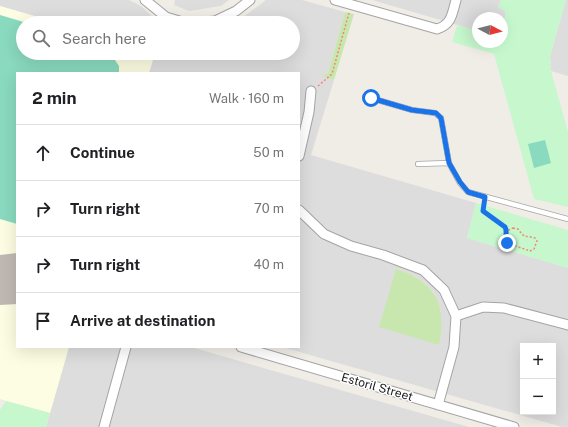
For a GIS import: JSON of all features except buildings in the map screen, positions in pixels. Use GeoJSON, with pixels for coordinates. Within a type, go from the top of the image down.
{"type":"FeatureCollection","features":[{"type":"Feature","properties":{"kind":"street"},"geometry":{"type":"LineString","coordinates":[[145,0],[165,16]]}},
{"type":"Feature","properties":{"kind":"street"},"geometry":{"type":"LineString","coordinates":[[226,16],[236,11],[250,0]]}},
{"type":"Feature","properties":{"kind":"street"},"geometry":{"type":"LineString","coordinates":[[335,0],[437,30],[450,21],[456,0]]}},
{"type":"Feature","properties":{"kind":"street"},"geometry":{"type":"LineString","coordinates":[[300,152],[312,91]]}},
{"type":"Feature","properties":{"kind":"street"},"geometry":{"type":"LineString","coordinates":[[300,211],[324,234],[351,246],[383,255],[423,270],[444,290],[456,316],[454,348],[438,405]]}},
{"type":"Feature","properties":{"kind":"street"},"geometry":{"type":"LineString","coordinates":[[456,316],[483,308],[504,308],[568,325]]}},
{"type":"Feature","properties":{"kind":"street"},"geometry":{"type":"LineString","coordinates":[[106,426],[126,348]]}},
{"type":"Feature","properties":{"kind":"street","name":"Estoril Street"},"geometry":{"type":"LineString","coordinates":[[244,348],[514,427]]}},
{"type":"Feature","properties":{"kind":"lane"},"geometry":{"type":"LineString","coordinates":[[371,98],[412,110],[436,113],[441,118],[449,163],[460,182],[468,192],[568,219]]}},
{"type":"Feature","properties":{"kind":"lane"},"geometry":{"type":"LineString","coordinates":[[418,164],[449,163]]}},
{"type":"Feature","properties":{"kind":"path"},"geometry":{"type":"LineString","coordinates":[[312,91],[332,74],[352,5]]}},
{"type":"Feature","properties":{"kind":"path"},"geometry":{"type":"LineString","coordinates":[[485,197],[483,211],[505,227],[507,231],[507,243],[527,250],[532,251],[534,249],[537,241],[535,238],[524,237],[518,229],[507,231]]}},
{"type":"Feature","properties":{"kind":"shaded area"},"geometry":{"type":"Polygon","coordinates":[[[0,0],[129,0],[141,6],[152,16],[34,16],[0,6],[0,0]]]}},
{"type":"Feature","properties":{"kind":"shaded area"},"geometry":{"type":"Polygon","coordinates":[[[175,0],[229,0],[221,6],[189,11],[174,5],[175,0]]]}},
{"type":"Feature","properties":{"kind":"shaded area"},"geometry":{"type":"Polygon","coordinates":[[[266,0],[302,0],[345,12],[328,73],[323,76],[334,80],[311,155],[476,203],[467,238],[568,268],[568,427],[562,427],[520,415],[286,348],[300,348],[300,72],[149,72],[153,60],[300,60],[300,16],[244,16],[266,0]],[[396,269],[441,312],[434,293],[425,283],[414,276],[396,269]]]}},
{"type":"Feature","properties":{"kind":"shaded area"},"geometry":{"type":"Polygon","coordinates":[[[372,0],[501,0],[498,7],[506,12],[472,12],[472,29],[372,0]]]}},
{"type":"Feature","properties":{"kind":"shaded area"},"geometry":{"type":"Polygon","coordinates":[[[566,0],[568,0],[568,76],[551,71],[550,56],[566,0]]]}},
{"type":"Feature","properties":{"kind":"shaded area"},"geometry":{"type":"Polygon","coordinates":[[[0,6],[34,16],[16,16],[16,60],[153,60],[149,72],[16,72],[16,348],[69,348],[50,413],[0,399],[0,6]]]}},
{"type":"Feature","properties":{"kind":"shaded area"},"geometry":{"type":"Polygon","coordinates":[[[69,348],[194,348],[469,427],[46,427],[69,348]]]}},
{"type":"Feature","properties":{"kind":"green space"},"geometry":{"type":"Polygon","coordinates":[[[501,0],[566,0],[550,56],[551,71],[568,132],[568,207],[534,199],[494,54],[473,48],[508,48],[508,12],[498,7],[501,0]]]}},
{"type":"Feature","properties":{"kind":"green space"},"geometry":{"type":"Polygon","coordinates":[[[345,12],[354,14],[334,80],[322,76],[328,73],[345,12]]]}},
{"type":"Feature","properties":{"kind":"green space"},"geometry":{"type":"Polygon","coordinates":[[[0,15],[16,20],[16,60],[115,60],[119,66],[119,72],[16,72],[16,224],[0,219],[0,15]]]}},
{"type":"Feature","properties":{"kind":"green space"},"geometry":{"type":"Polygon","coordinates":[[[457,25],[472,29],[472,48],[452,42],[457,25]]]}},
{"type":"Feature","properties":{"kind":"green space"},"geometry":{"type":"Polygon","coordinates":[[[545,140],[551,163],[534,168],[528,144],[545,140]]]}},
{"type":"Feature","properties":{"kind":"green space"},"geometry":{"type":"Polygon","coordinates":[[[476,203],[568,230],[568,268],[467,238],[476,203]]]}},
{"type":"Feature","properties":{"kind":"green space"},"geometry":{"type":"Polygon","coordinates":[[[396,269],[421,280],[436,296],[441,318],[439,345],[379,327],[396,269]]]}},
{"type":"Feature","properties":{"kind":"green space"},"geometry":{"type":"Polygon","coordinates":[[[6,401],[50,413],[46,427],[0,427],[0,410],[6,401]]]}},
{"type":"Feature","properties":{"kind":"route"},"geometry":{"type":"LineString","coordinates":[[371,98],[412,110],[436,113],[441,118],[449,163],[460,182],[468,192],[485,197],[482,206],[483,211],[505,227],[507,231],[507,243]]}}]}
